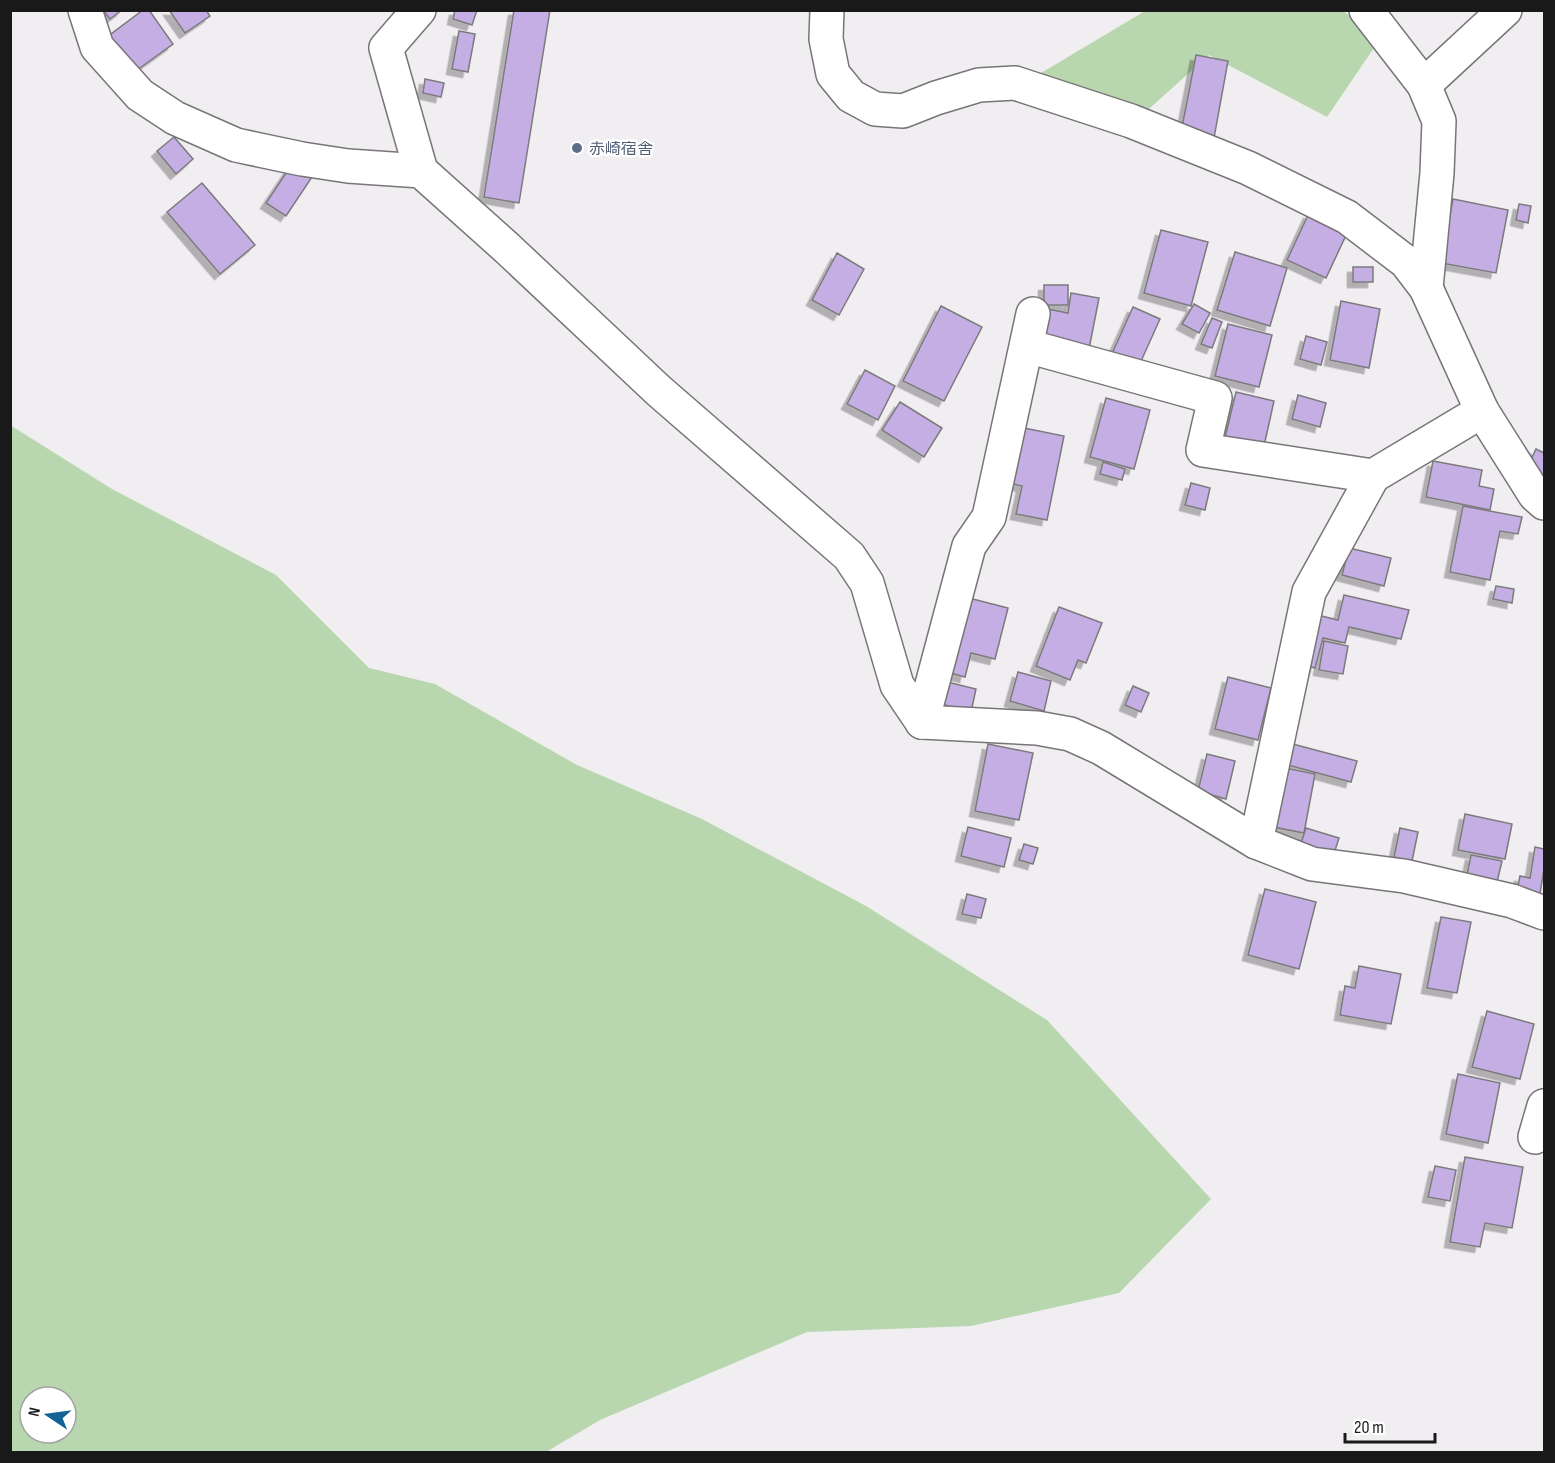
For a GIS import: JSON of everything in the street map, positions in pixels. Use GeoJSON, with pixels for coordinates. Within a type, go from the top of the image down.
{"type":"FeatureCollection","features":[{"type":"Feature","properties":{"kind":"street"},"geometry":{"type":"LineString","coordinates":[[85,10],[97,47],[140,95],[175,118],[236,144],[302,159],[348,166],[421,171]]}},
{"type":"Feature","properties":{"kind":"street"},"geometry":{"type":"LineString","coordinates":[[419,10],[387,48],[421,171],[507,248],[659,391],[849,556],[867,583],[897,685],[922,722]]}},
{"type":"Feature","properties":{"kind":"street"},"geometry":{"type":"LineString","coordinates":[[827,10],[826,39],[833,74],[851,96],[875,109],[903,111],[979,85],[1015,83],[1131,122],[1248,168],[1347,217],[1406,262],[1426,288],[1482,411],[1535,495],[1545,503]]}},
{"type":"Feature","properties":{"kind":"street"},"geometry":{"type":"LineString","coordinates":[[1366,10],[1424,85],[1439,121],[1426,288]]}},
{"type":"Feature","properties":{"kind":"street"},"geometry":{"type":"LineString","coordinates":[[1424,85],[1505,10]]}},
{"type":"Feature","properties":{"kind":"street"},"geometry":{"type":"LineString","coordinates":[[922,722],[969,546],[989,517],[1033,314]]}},
{"type":"Feature","properties":{"kind":"street"},"geometry":{"type":"LineString","coordinates":[[1027,346],[1215,398],[1203,450],[1373,476]]}},
{"type":"Feature","properties":{"kind":"street"},"geometry":{"type":"LineString","coordinates":[[1256,842],[1309,592],[1373,476],[1482,411]]}},
{"type":"Feature","properties":{"kind":"street"},"geometry":{"type":"LineString","coordinates":[[922,722],[1036,728],[1070,734],[1101,748],[1256,842],[1312,864],[1404,876],[1512,901],[1545,913]]}},
{"type":"Feature","properties":{"kind":"street"},"geometry":{"type":"LineString","coordinates":[[1535,1137],[1545,1106]]}},
{"type":"Feature","properties":{"kind":"green space"},"geometry":{"type":"Polygon","coordinates":[[[1145,11],[1343,11],[1380,39],[1327,117],[1209,55],[1141,116],[1036,76],[1145,11]]]}},
{"type":"Feature","properties":{"kind":"green space"},"geometry":{"type":"Polygon","coordinates":[[[10,425],[112,489],[276,575],[369,668],[435,684],[577,765],[702,819],[866,906],[1047,1020],[1211,1199],[1119,1293],[971,1326],[807,1332],[600,1420],[546,1452],[11,1452],[10,425]]]}},
{"type":"Feature","properties":{"kind":"building"},"geometry":{"type":"Polygon","coordinates":[[[103,10],[122,10],[110,19],[103,10]]]}},
{"type":"Feature","properties":{"kind":"building"},"geometry":{"type":"Polygon","coordinates":[[[143,10],[149,10],[173,44],[133,73],[107,37],[143,10]]]}},
{"type":"Feature","properties":{"kind":"building"},"geometry":{"type":"Polygon","coordinates":[[[169,10],[206,10],[210,16],[185,33],[169,10]]]}},
{"type":"Feature","properties":{"kind":"building"},"geometry":{"type":"Polygon","coordinates":[[[455,10],[477,10],[472,25],[453,19],[455,10]]]}},
{"type":"Feature","properties":{"kind":"building"},"geometry":{"type":"Polygon","coordinates":[[[514,10],[550,10],[519,203],[484,197],[514,10]]]}},
{"type":"Feature","properties":{"kind":"building"},"geometry":{"type":"Polygon","coordinates":[[[459,31],[475,34],[468,72],[452,69],[459,31]]]}},
{"type":"Feature","properties":{"kind":"building"},"geometry":{"type":"Polygon","coordinates":[[[1196,55],[1228,61],[1214,138],[1181,132],[1196,55]]]}},
{"type":"Feature","properties":{"kind":"building"},"geometry":{"type":"Polygon","coordinates":[[[425,79],[444,83],[441,97],[423,93],[425,79]]]}},
{"type":"Feature","properties":{"kind":"building"},"geometry":{"type":"Polygon","coordinates":[[[174,137],[193,159],[176,174],[157,151],[174,137]]]}},
{"type":"Feature","properties":{"kind":"building"},"geometry":{"type":"Polygon","coordinates":[[[292,164],[312,177],[286,216],[266,203],[292,164]]]}},
{"type":"Feature","properties":{"kind":"building"},"geometry":{"type":"Polygon","coordinates":[[[202,183],[255,245],[220,274],[167,212],[202,183]]]}},
{"type":"Feature","properties":{"kind":"building"},"geometry":{"type":"Polygon","coordinates":[[[1453,199],[1508,210],[1496,273],[1441,263],[1453,199]]]}},
{"type":"Feature","properties":{"kind":"building"},"geometry":{"type":"Polygon","coordinates":[[[1519,204],[1531,206],[1528,223],[1516,220],[1519,204]]]}},
{"type":"Feature","properties":{"kind":"building"},"geometry":{"type":"Polygon","coordinates":[[[1309,213],[1348,231],[1326,278],[1287,260],[1309,213]]]}},
{"type":"Feature","properties":{"kind":"building"},"geometry":{"type":"Polygon","coordinates":[[[1161,230],[1208,242],[1191,306],[1144,293],[1161,230]]]}},
{"type":"Feature","properties":{"kind":"building"},"geometry":{"type":"Polygon","coordinates":[[[1235,252],[1287,268],[1270,326],[1217,310],[1235,252]]]}},
{"type":"Feature","properties":{"kind":"building"},"geometry":{"type":"Polygon","coordinates":[[[837,253],[864,269],[839,315],[812,300],[837,253]]]}},
{"type":"Feature","properties":{"kind":"building"},"geometry":{"type":"Polygon","coordinates":[[[1353,267],[1373,267],[1373,282],[1353,282],[1353,267]]]}},
{"type":"Feature","properties":{"kind":"building"},"geometry":{"type":"Polygon","coordinates":[[[1044,285],[1068,285],[1068,305],[1044,305],[1044,285]]]}},
{"type":"Feature","properties":{"kind":"building"},"geometry":{"type":"Polygon","coordinates":[[[1071,293],[1099,298],[1089,349],[1042,340],[1048,309],[1068,313],[1071,293]]]}},
{"type":"Feature","properties":{"kind":"building"},"geometry":{"type":"Polygon","coordinates":[[[1341,301],[1380,309],[1369,368],[1330,360],[1341,301]]]}},
{"type":"Feature","properties":{"kind":"building"},"geometry":{"type":"Polygon","coordinates":[[[1194,304],[1210,313],[1199,333],[1182,324],[1194,304]]]}},
{"type":"Feature","properties":{"kind":"building"},"geometry":{"type":"Polygon","coordinates":[[[941,306],[982,327],[944,401],[903,381],[941,306]]]}},
{"type":"Feature","properties":{"kind":"building"},"geometry":{"type":"Polygon","coordinates":[[[1133,307],[1160,319],[1137,370],[1110,358],[1133,307]]]}},
{"type":"Feature","properties":{"kind":"building"},"geometry":{"type":"Polygon","coordinates":[[[1212,318],[1222,322],[1212,348],[1201,344],[1212,318]]]}},
{"type":"Feature","properties":{"kind":"building"},"geometry":{"type":"Polygon","coordinates":[[[1228,324],[1272,335],[1259,387],[1215,376],[1228,324]]]}},
{"type":"Feature","properties":{"kind":"building"},"geometry":{"type":"Polygon","coordinates":[[[1306,336],[1327,342],[1321,365],[1300,359],[1306,336]]]}},
{"type":"Feature","properties":{"kind":"building"},"geometry":{"type":"Polygon","coordinates":[[[865,370],[895,386],[878,420],[847,404],[865,370]]]}},
{"type":"Feature","properties":{"kind":"building"},"geometry":{"type":"Polygon","coordinates":[[[1236,392],[1274,401],[1262,455],[1223,446],[1236,392]]]}},
{"type":"Feature","properties":{"kind":"building"},"geometry":{"type":"Polygon","coordinates":[[[1298,395],[1326,403],[1320,427],[1292,419],[1298,395]]]}},
{"type":"Feature","properties":{"kind":"building"},"geometry":{"type":"Polygon","coordinates":[[[1106,398],[1150,410],[1134,469],[1090,457],[1106,398]]]}},
{"type":"Feature","properties":{"kind":"building"},"geometry":{"type":"Polygon","coordinates":[[[900,402],[942,428],[924,457],[882,430],[900,402]]]}},
{"type":"Feature","properties":{"kind":"building"},"geometry":{"type":"Polygon","coordinates":[[[1024,428],[1064,436],[1047,520],[1016,514],[1022,486],[1013,484],[1024,428]]]}},
{"type":"Feature","properties":{"kind":"building"},"geometry":{"type":"Polygon","coordinates":[[[1536,449],[1544,453],[1544,481],[1525,473],[1536,449]]]}},
{"type":"Feature","properties":{"kind":"building"},"geometry":{"type":"Polygon","coordinates":[[[1433,461],[1482,470],[1479,486],[1494,489],[1490,510],[1426,497],[1433,461]]]}},
{"type":"Feature","properties":{"kind":"building"},"geometry":{"type":"Polygon","coordinates":[[[1103,462],[1125,469],[1122,480],[1100,474],[1103,462]]]}},
{"type":"Feature","properties":{"kind":"building"},"geometry":{"type":"Polygon","coordinates":[[[1191,483],[1210,488],[1205,510],[1185,505],[1191,483]]]}},
{"type":"Feature","properties":{"kind":"building"},"geometry":{"type":"Polygon","coordinates":[[[1463,506],[1522,517],[1518,534],[1500,531],[1490,580],[1450,572],[1463,506]]]}},
{"type":"Feature","properties":{"kind":"building"},"geometry":{"type":"Polygon","coordinates":[[[1349,548],[1391,558],[1384,586],[1342,575],[1349,548]]]}},
{"type":"Feature","properties":{"kind":"building"},"geometry":{"type":"Polygon","coordinates":[[[1496,586],[1514,589],[1512,603],[1493,599],[1496,586]]]}},
{"type":"Feature","properties":{"kind":"building"},"geometry":{"type":"Polygon","coordinates":[[[1344,595],[1409,610],[1401,639],[1349,627],[1345,643],[1323,638],[1315,668],[1301,664],[1313,614],[1338,620],[1344,595]]]}},
{"type":"Feature","properties":{"kind":"building"},"geometry":{"type":"Polygon","coordinates":[[[961,596],[1008,608],[995,659],[971,653],[965,677],[943,671],[961,596]]]}},
{"type":"Feature","properties":{"kind":"building"},"geometry":{"type":"Polygon","coordinates":[[[1059,607],[1102,623],[1086,663],[1078,660],[1070,680],[1036,666],[1059,607]]]}},
{"type":"Feature","properties":{"kind":"building"},"geometry":{"type":"Polygon","coordinates":[[[1324,641],[1348,646],[1343,674],[1319,670],[1324,641]]]}},
{"type":"Feature","properties":{"kind":"building"},"geometry":{"type":"Polygon","coordinates":[[[1018,672],[1051,681],[1044,711],[1010,701],[1018,672]]]}},
{"type":"Feature","properties":{"kind":"building"},"geometry":{"type":"Polygon","coordinates":[[[1228,677],[1271,688],[1258,740],[1215,729],[1228,677]]]}},
{"type":"Feature","properties":{"kind":"building"},"geometry":{"type":"Polygon","coordinates":[[[939,680],[976,689],[971,712],[933,702],[939,680]]]}},
{"type":"Feature","properties":{"kind":"building"},"geometry":{"type":"Polygon","coordinates":[[[1133,686],[1149,693],[1141,712],[1125,705],[1133,686]]]}},
{"type":"Feature","properties":{"kind":"building"},"geometry":{"type":"Polygon","coordinates":[[[1289,743],[1357,761],[1351,782],[1284,764],[1289,743]]]}},
{"type":"Feature","properties":{"kind":"building"},"geometry":{"type":"Polygon","coordinates":[[[988,744],[1033,753],[1019,820],[975,811],[988,744]]]}},
{"type":"Feature","properties":{"kind":"building"},"geometry":{"type":"Polygon","coordinates":[[[1207,754],[1235,761],[1226,799],[1198,791],[1207,754]]]}},
{"type":"Feature","properties":{"kind":"building"},"geometry":{"type":"Polygon","coordinates":[[[1275,766],[1315,774],[1304,833],[1263,825],[1275,766]]]}},
{"type":"Feature","properties":{"kind":"building"},"geometry":{"type":"Polygon","coordinates":[[[1465,814],[1512,824],[1505,859],[1458,850],[1465,814]]]}},
{"type":"Feature","properties":{"kind":"building"},"geometry":{"type":"Polygon","coordinates":[[[968,827],[1011,838],[1004,867],[961,856],[968,827]]]}},
{"type":"Feature","properties":{"kind":"building"},"geometry":{"type":"Polygon","coordinates":[[[1306,828],[1339,838],[1330,866],[1297,855],[1306,828]]]}},
{"type":"Feature","properties":{"kind":"building"},"geometry":{"type":"Polygon","coordinates":[[[1400,828],[1418,832],[1412,861],[1394,857],[1400,828]]]}},
{"type":"Feature","properties":{"kind":"building"},"geometry":{"type":"Polygon","coordinates":[[[1024,844],[1038,848],[1033,864],[1019,860],[1024,844]]]}},
{"type":"Feature","properties":{"kind":"building"},"geometry":{"type":"Polygon","coordinates":[[[1535,847],[1544,849],[1544,869],[1539,900],[1516,896],[1520,876],[1530,878],[1535,847]]]}},
{"type":"Feature","properties":{"kind":"building"},"geometry":{"type":"Polygon","coordinates":[[[1471,855],[1502,861],[1497,882],[1467,875],[1471,855]]]}},
{"type":"Feature","properties":{"kind":"building"},"geometry":{"type":"Polygon","coordinates":[[[1265,889],[1316,902],[1299,969],[1248,955],[1265,889]]]}},
{"type":"Feature","properties":{"kind":"building"},"geometry":{"type":"Polygon","coordinates":[[[967,894],[986,899],[981,918],[962,914],[967,894]]]}},
{"type":"Feature","properties":{"kind":"building"},"geometry":{"type":"Polygon","coordinates":[[[1441,917],[1471,922],[1457,993],[1427,988],[1441,917]]]}},
{"type":"Feature","properties":{"kind":"building"},"geometry":{"type":"Polygon","coordinates":[[[1359,966],[1401,974],[1391,1024],[1340,1015],[1345,986],[1355,988],[1359,966]]]}},
{"type":"Feature","properties":{"kind":"building"},"geometry":{"type":"Polygon","coordinates":[[[1487,1011],[1534,1024],[1520,1079],[1472,1067],[1487,1011]]]}},
{"type":"Feature","properties":{"kind":"building"},"geometry":{"type":"Polygon","coordinates":[[[1458,1074],[1500,1083],[1488,1143],[1446,1134],[1458,1074]]]}},
{"type":"Feature","properties":{"kind":"building"},"geometry":{"type":"Polygon","coordinates":[[[1465,1157],[1523,1167],[1512,1228],[1485,1223],[1480,1247],[1450,1242],[1465,1157]]]}},
{"type":"Feature","properties":{"kind":"building"},"geometry":{"type":"Polygon","coordinates":[[[1435,1166],[1456,1170],[1450,1201],[1428,1197],[1435,1166]]]}},
{"type":"Feature","properties":{"kind":"place","name":"赤崎宿舎"},"geometry":{"type":"Point","coordinates":[577,148]}}]}
